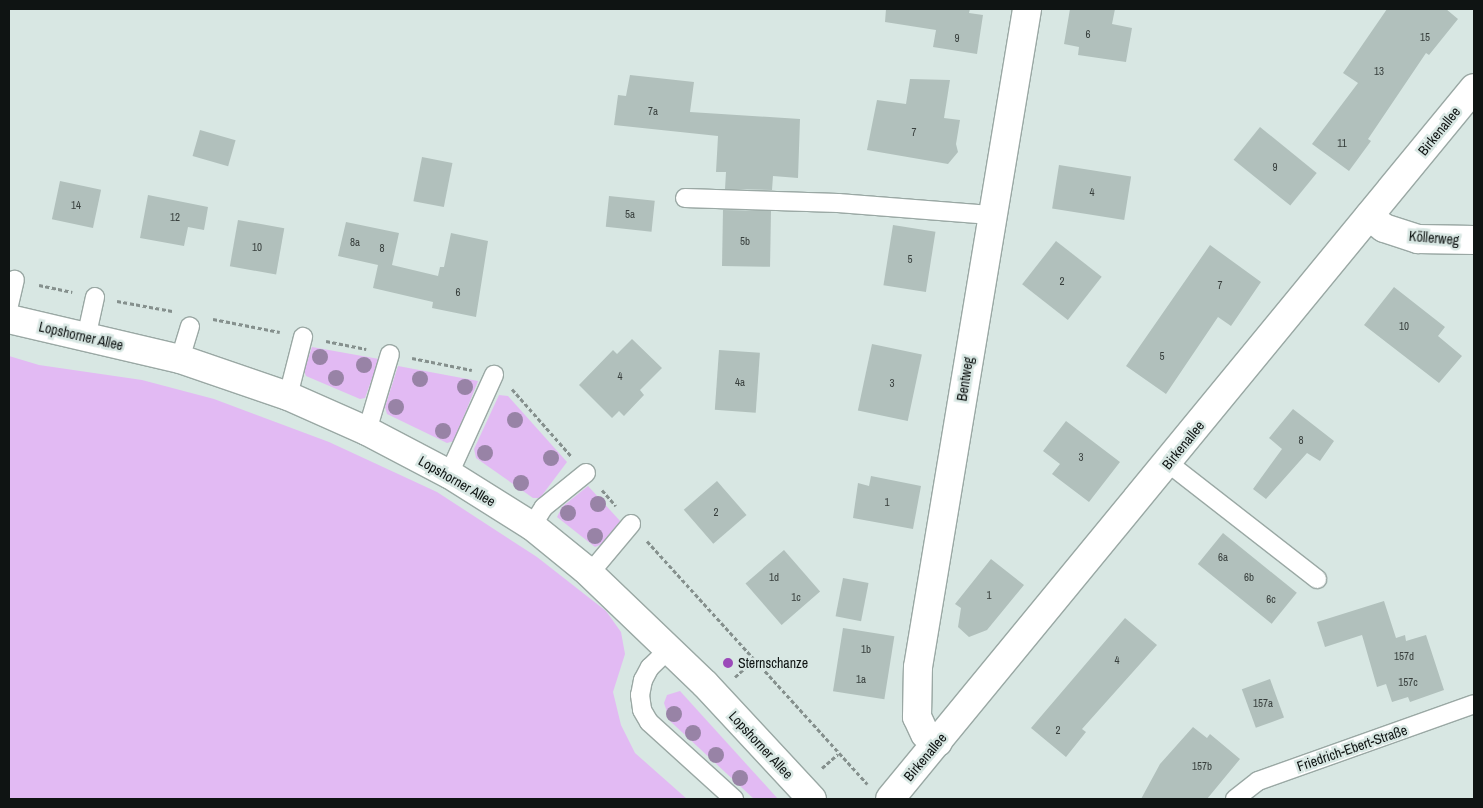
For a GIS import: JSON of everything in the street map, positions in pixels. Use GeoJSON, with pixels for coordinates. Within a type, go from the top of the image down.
{"type":"FeatureCollection","features":[{"type":"Feature","properties":{"kind":"street","name":"Bentweg"},"geometry":{"type":"LineString","coordinates":[[938,742],[925,734],[917,717],[918,667],[991,215],[1027,9]]}},
{"type":"Feature","properties":{"kind":"street","name":"Birkenallee"},"geometry":{"type":"LineString","coordinates":[[890,799],[1168,463],[1474,88]]}},
{"type":"Feature","properties":{"kind":"street","name":"Köllerweg"},"geometry":{"type":"LineString","coordinates":[[1369,216],[1384,228],[1418,239],[1474,240]]}},
{"type":"Feature","properties":{"kind":"street","name":"Lopshorner Allee"},"geometry":{"type":"LineString","coordinates":[[9,319],[180,359],[288,396],[367,430],[449,474],[532,526],[590,573],[670,648],[812,799]]}},
{"type":"Feature","properties":{"kind":"lane"},"geometry":{"type":"LineString","coordinates":[[685,198],[838,203],[991,215]]}},
{"type":"Feature","properties":{"kind":"lane"},"geometry":{"type":"LineString","coordinates":[[9,305],[15,280]]}},
{"type":"Feature","properties":{"kind":"lane"},"geometry":{"type":"LineString","coordinates":[[86,338],[95,297]]}},
{"type":"Feature","properties":{"kind":"lane"},"geometry":{"type":"LineString","coordinates":[[180,359],[190,326]]}},
{"type":"Feature","properties":{"kind":"lane"},"geometry":{"type":"LineString","coordinates":[[288,396],[304,337]]}},
{"type":"Feature","properties":{"kind":"lane"},"geometry":{"type":"LineString","coordinates":[[367,430],[390,354]]}},
{"type":"Feature","properties":{"kind":"lane"},"geometry":{"type":"LineString","coordinates":[[449,474],[494,375]]}},
{"type":"Feature","properties":{"kind":"lane"},"geometry":{"type":"LineString","coordinates":[[1168,463],[1317,579]]}},
{"type":"Feature","properties":{"kind":"lane"},"geometry":{"type":"LineString","coordinates":[[532,526],[544,507],[586,473]]}},
{"type":"Feature","properties":{"kind":"lane"},"geometry":{"type":"LineString","coordinates":[[590,573],[632,524]]}},
{"type":"Feature","properties":{"kind":"lane"},"geometry":{"type":"LineString","coordinates":[[670,648],[650,667],[642,680],[640,695],[642,710],[649,722],[734,799]]}},
{"type":"Feature","properties":{"kind":"lane","name":"Friedrich-Ebert-Straße"},"geometry":{"type":"LineString","coordinates":[[1234,799],[1258,782],[1474,704]]}},
{"type":"Feature","properties":{"kind":"path"},"geometry":{"type":"LineString","coordinates":[[735,677],[755,659]]}},
{"type":"Feature","properties":{"kind":"path"},"geometry":{"type":"LineString","coordinates":[[819,770],[838,754]]}},
{"type":"Feature","properties":{"kind":"shaded area"},"geometry":{"type":"Polygon","coordinates":[[[312,347],[379,359],[365,398],[360,399],[306,376],[304,371],[312,347]]]}},
{"type":"Feature","properties":{"kind":"shaded area"},"geometry":{"type":"Polygon","coordinates":[[[9,356],[39,365],[142,380],[214,399],[329,442],[437,492],[537,557],[606,611],[621,632],[625,654],[613,692],[621,725],[635,753],[687,799],[9,799],[9,356]]]}},
{"type":"Feature","properties":{"kind":"shaded area"},"geometry":{"type":"Polygon","coordinates":[[[398,366],[478,381],[454,441],[447,443],[387,414],[385,407],[398,366]]]}},
{"type":"Feature","properties":{"kind":"shaded area"},"geometry":{"type":"Polygon","coordinates":[[[499,395],[508,396],[567,462],[540,498],[533,498],[476,458],[474,449],[499,395]]]}},
{"type":"Feature","properties":{"kind":"shaded area"},"geometry":{"type":"Polygon","coordinates":[[[588,486],[621,522],[602,544],[595,547],[557,517],[562,507],[588,486]]]}},
{"type":"Feature","properties":{"kind":"shaded area"},"geometry":{"type":"Polygon","coordinates":[[[680,691],[778,799],[754,799],[670,721],[664,703],[667,695],[680,691]]]}},
{"type":"Feature","properties":{"kind":"building"},"geometry":{"type":"Polygon","coordinates":[[[886,9],[970,9],[969,13],[983,15],[977,54],[933,47],[936,30],[885,22],[886,9]]]}},
{"type":"Feature","properties":{"kind":"building"},"geometry":{"type":"Polygon","coordinates":[[[1070,9],[1115,9],[1112,24],[1132,28],[1126,62],[1078,55],[1079,47],[1064,44],[1070,9]]]}},
{"type":"Feature","properties":{"kind":"building"},"geometry":{"type":"Polygon","coordinates":[[[1387,9],[1446,9],[1458,19],[1429,55],[1426,53],[1368,139],[1371,141],[1349,171],[1312,144],[1358,83],[1343,73],[1387,9]]]}},
{"type":"Feature","properties":{"kind":"building"},"geometry":{"type":"Polygon","coordinates":[[[630,75],[694,82],[690,112],[800,119],[798,178],[773,176],[772,190],[725,189],[726,172],[716,172],[718,136],[614,125],[618,95],[626,96],[630,75]]]}},
{"type":"Feature","properties":{"kind":"building"},"geometry":{"type":"Polygon","coordinates":[[[910,79],[950,80],[944,118],[960,120],[956,144],[958,152],[948,164],[867,150],[877,100],[906,104],[910,79]]]}},
{"type":"Feature","properties":{"kind":"building"},"geometry":{"type":"Polygon","coordinates":[[[1260,127],[1317,173],[1290,206],[1234,160],[1260,127]]]}},
{"type":"Feature","properties":{"kind":"building"},"geometry":{"type":"Polygon","coordinates":[[[200,130],[236,140],[228,166],[193,156],[200,130]]]}},
{"type":"Feature","properties":{"kind":"building"},"geometry":{"type":"Polygon","coordinates":[[[422,157],[452,163],[444,207],[413,201],[422,157]]]}},
{"type":"Feature","properties":{"kind":"building"},"geometry":{"type":"Polygon","coordinates":[[[1059,165],[1131,176],[1124,220],[1052,208],[1059,165]]]}},
{"type":"Feature","properties":{"kind":"building"},"geometry":{"type":"Polygon","coordinates":[[[60,181],[101,190],[93,228],[52,219],[60,181]]]}},
{"type":"Feature","properties":{"kind":"building"},"geometry":{"type":"Polygon","coordinates":[[[148,195],[208,207],[204,230],[188,227],[184,246],[140,238],[148,195]]]}},
{"type":"Feature","properties":{"kind":"building"},"geometry":{"type":"Polygon","coordinates":[[[609,196],[655,201],[652,232],[606,227],[609,196]]]}},
{"type":"Feature","properties":{"kind":"building"},"geometry":{"type":"Polygon","coordinates":[[[723,210],[771,211],[770,267],[722,266],[723,210]]]}},
{"type":"Feature","properties":{"kind":"building"},"geometry":{"type":"Polygon","coordinates":[[[238,220],[284,228],[276,274],[230,266],[238,220]]]}},
{"type":"Feature","properties":{"kind":"building"},"geometry":{"type":"Polygon","coordinates":[[[346,222],[399,233],[392,265],[438,276],[440,267],[444,267],[451,233],[488,241],[476,317],[432,308],[433,302],[373,288],[378,265],[338,256],[346,222]]]}},
{"type":"Feature","properties":{"kind":"building"},"geometry":{"type":"Polygon","coordinates":[[[893,225],[935,232],[926,292],[883,285],[893,225]]]}},
{"type":"Feature","properties":{"kind":"building"},"geometry":{"type":"Polygon","coordinates":[[[1056,241],[1102,277],[1068,320],[1022,284],[1056,241]]]}},
{"type":"Feature","properties":{"kind":"building"},"geometry":{"type":"Polygon","coordinates":[[[1210,245],[1261,282],[1231,326],[1218,317],[1166,394],[1126,366],[1210,245]]]}},
{"type":"Feature","properties":{"kind":"building"},"geometry":{"type":"Polygon","coordinates":[[[1394,287],[1445,327],[1438,336],[1462,356],[1439,383],[1364,325],[1394,287]]]}},
{"type":"Feature","properties":{"kind":"building"},"geometry":{"type":"Polygon","coordinates":[[[632,339],[662,368],[640,390],[644,395],[624,416],[619,411],[612,418],[579,385],[613,350],[617,354],[632,339]]]}},
{"type":"Feature","properties":{"kind":"building"},"geometry":{"type":"Polygon","coordinates":[[[872,344],[922,355],[908,421],[858,411],[872,344]]]}},
{"type":"Feature","properties":{"kind":"building"},"geometry":{"type":"Polygon","coordinates":[[[719,350],[760,353],[756,413],[715,410],[719,350]]]}},
{"type":"Feature","properties":{"kind":"building"},"geometry":{"type":"Polygon","coordinates":[[[1293,409],[1334,441],[1320,461],[1307,453],[1266,499],[1253,489],[1282,449],[1269,438],[1293,409]]]}},
{"type":"Feature","properties":{"kind":"building"},"geometry":{"type":"Polygon","coordinates":[[[1066,421],[1120,462],[1089,502],[1052,474],[1060,464],[1043,451],[1066,421]]]}},
{"type":"Feature","properties":{"kind":"building"},"geometry":{"type":"Polygon","coordinates":[[[871,476],[921,486],[913,529],[853,518],[858,483],[869,486],[871,476]]]}},
{"type":"Feature","properties":{"kind":"building"},"geometry":{"type":"Polygon","coordinates":[[[717,481],[747,515],[713,544],[684,510],[717,481]]]}},
{"type":"Feature","properties":{"kind":"building"},"geometry":{"type":"Polygon","coordinates":[[[1223,533],[1297,593],[1272,624],[1198,564],[1223,533]]]}},
{"type":"Feature","properties":{"kind":"building"},"geometry":{"type":"Polygon","coordinates":[[[784,550],[820,592],[782,625],[746,583],[784,550]]]}},
{"type":"Feature","properties":{"kind":"building"},"geometry":{"type":"Polygon","coordinates":[[[991,559],[1024,585],[987,630],[969,637],[958,627],[961,608],[955,604],[991,559]]]}},
{"type":"Feature","properties":{"kind":"building"},"geometry":{"type":"Polygon","coordinates":[[[843,578],[869,583],[861,621],[836,616],[843,578]]]}},
{"type":"Feature","properties":{"kind":"building"},"geometry":{"type":"Polygon","coordinates":[[[1384,601],[1396,638],[1405,635],[1406,641],[1426,635],[1444,690],[1410,702],[1408,697],[1392,702],[1386,684],[1377,687],[1362,635],[1325,647],[1317,622],[1384,601]]]}},
{"type":"Feature","properties":{"kind":"building"},"geometry":{"type":"Polygon","coordinates":[[[1125,618],[1157,645],[1082,729],[1086,732],[1066,757],[1031,728],[1125,618]]]}},
{"type":"Feature","properties":{"kind":"building"},"geometry":{"type":"Polygon","coordinates":[[[843,628],[894,636],[884,699],[833,691],[843,628]]]}},
{"type":"Feature","properties":{"kind":"building"},"geometry":{"type":"Polygon","coordinates":[[[1270,679],[1284,718],[1256,728],[1242,689],[1270,679]]]}},
{"type":"Feature","properties":{"kind":"building"},"geometry":{"type":"Polygon","coordinates":[[[1193,727],[1207,738],[1210,734],[1240,759],[1207,799],[1141,799],[1160,764],[1193,727]]]}},
{"type":"Feature","properties":{"kind":"place","name":"Sternschanze"},"geometry":{"type":"Point","coordinates":[728,663]}}]}
